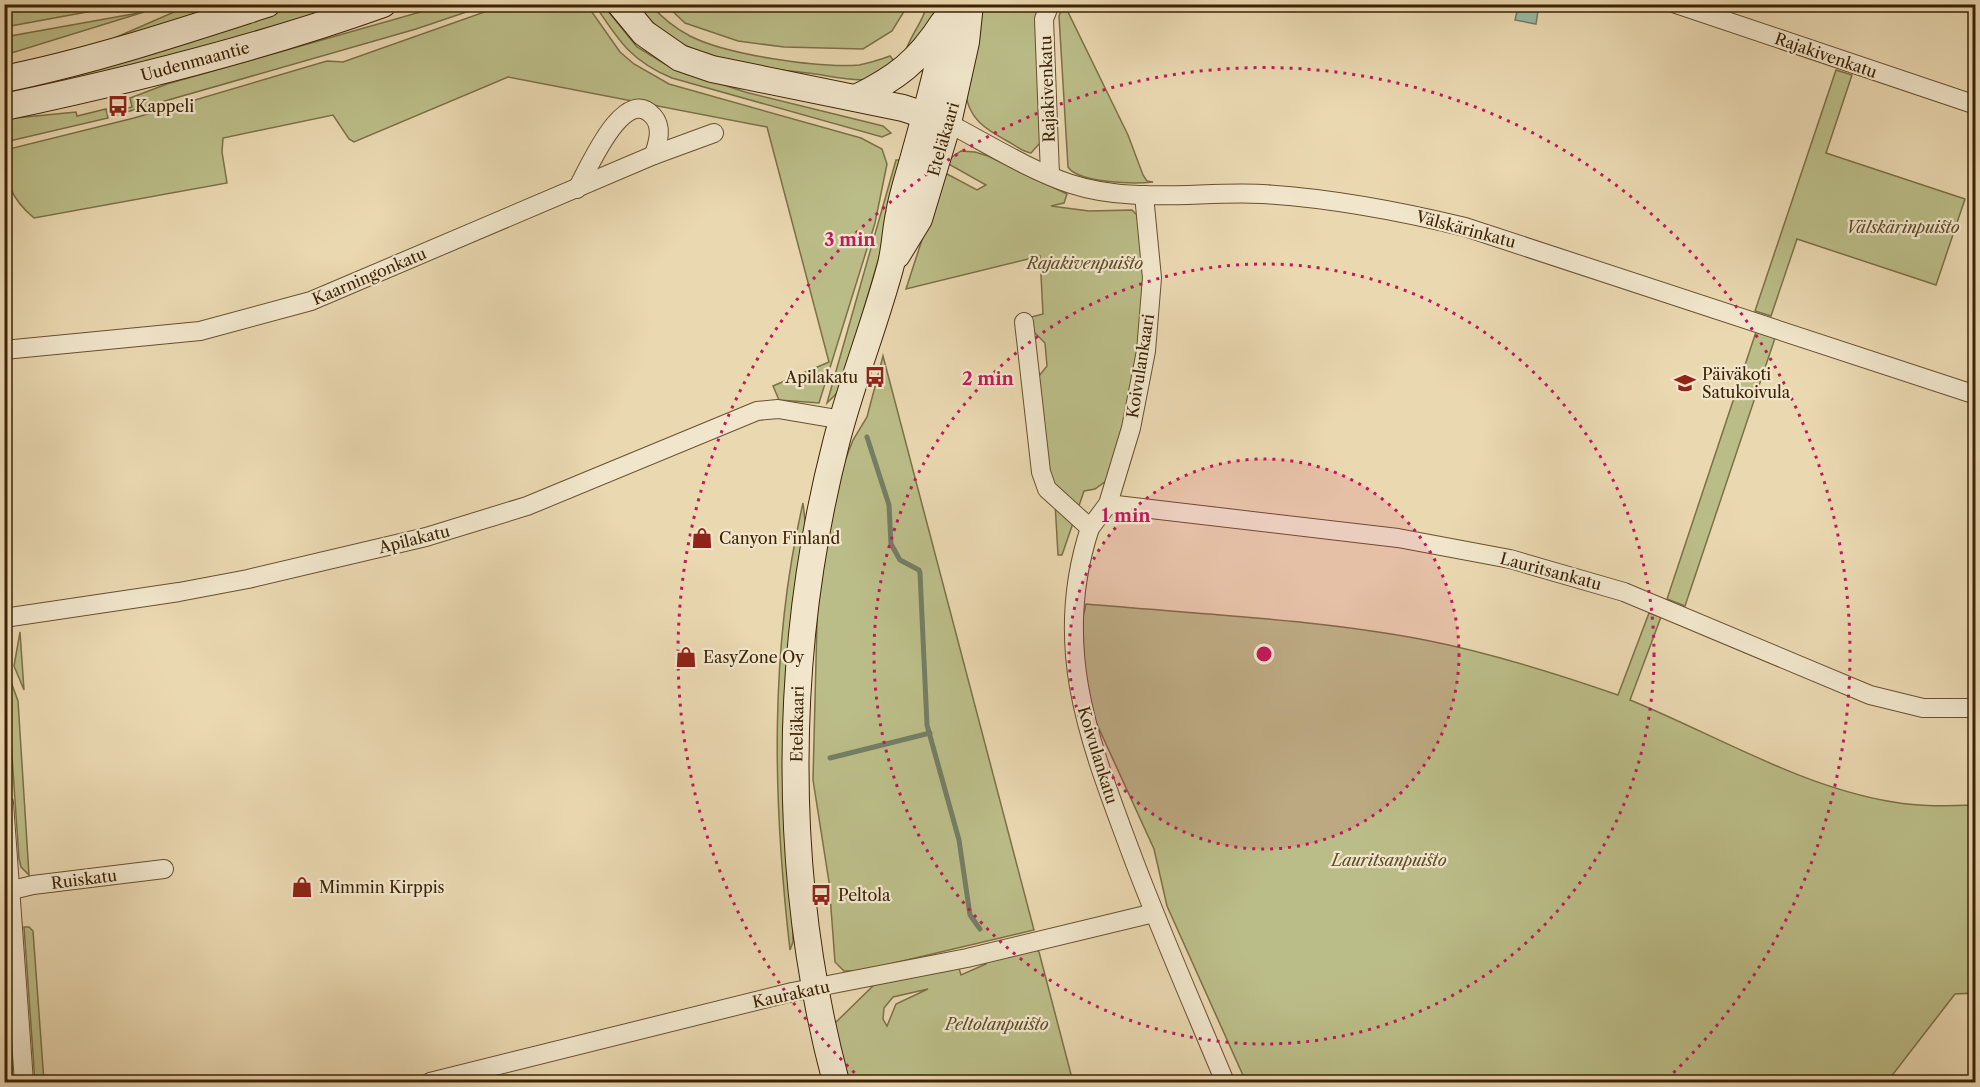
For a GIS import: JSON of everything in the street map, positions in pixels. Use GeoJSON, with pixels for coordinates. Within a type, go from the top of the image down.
{"type":"FeatureCollection","features":[{"type":"Feature","properties":{"kind":"main road","name":"Uudenmaantie"},"geometry":{"type":"LineString","coordinates":[[4,79],[124,48],[267,4]]}},
{"type":"Feature","properties":{"kind":"main road","name":"Uudenmaantie"},"geometry":{"type":"LineString","coordinates":[[4,107],[165,70],[383,4]]}},
{"type":"Feature","properties":{"kind":"main road"},"geometry":{"type":"LineString","coordinates":[[621,4],[644,33],[680,58],[712,69],[856,98],[937,118]]}},
{"type":"Feature","properties":{"kind":"main road"},"geometry":{"type":"LineString","coordinates":[[856,98],[906,69],[931,42],[956,8]]}},
{"type":"Feature","properties":{"kind":"main road","name":"Eteläkaari"},"geometry":{"type":"LineString","coordinates":[[836,1083],[814,988],[797,818],[796,690],[808,582],[843,420],[891,265],[919,219],[956,8]]}},
{"type":"Feature","properties":{"kind":"street","name":"Rajakivenkatu"},"geometry":{"type":"LineString","coordinates":[[1050,4],[1044,19],[1050,175]]}},
{"type":"Feature","properties":{"kind":"street","name":"Rajakivenkatu"},"geometry":{"type":"LineString","coordinates":[[1676,4],[1976,105]]}},
{"type":"Feature","properties":{"kind":"street"},"geometry":{"type":"LineString","coordinates":[[577,189],[618,117],[630,109],[642,108],[656,119],[659,126],[654,155]]}},
{"type":"Feature","properties":{"kind":"street","name":"Välskärinkatu"},"geometry":{"type":"LineString","coordinates":[[937,118],[1050,175],[1073,184],[1123,194],[1204,193],[1305,198],[1398,211],[1465,227],[1976,395]]}},
{"type":"Feature","properties":{"kind":"street","name":"Kaarningonkatu"},"geometry":{"type":"LineString","coordinates":[[4,350],[200,331],[311,301],[654,155],[714,133]]}},
{"type":"Feature","properties":{"kind":"street","name":"Koivulankaari"},"geometry":{"type":"LineString","coordinates":[[1090,528],[1108,504],[1131,428],[1146,351],[1152,278],[1144,195]]}},
{"type":"Feature","properties":{"kind":"street"},"geometry":{"type":"LineString","coordinates":[[1024,322],[1041,472],[1047,489],[1090,528]]}},
{"type":"Feature","properties":{"kind":"street","name":"Apilakatu"},"geometry":{"type":"LineString","coordinates":[[4,618],[202,588],[426,537],[527,506],[757,411],[778,409],[843,420]]}},
{"type":"Feature","properties":{"kind":"street","name":"Lauritsankatu"},"geometry":{"type":"LineString","coordinates":[[1108,504],[1398,537],[1510,558],[1624,592],[1870,695],[1923,708],[1976,708]]}},
{"type":"Feature","properties":{"kind":"street","name":"Koivulankatu"},"geometry":{"type":"LineString","coordinates":[[1090,528],[1080,566],[1073,613],[1082,714],[1092,748],[1154,913],[1225,1083]]}},
{"type":"Feature","properties":{"kind":"street"},"geometry":{"type":"LineString","coordinates":[[4,803],[7,892],[24,1083]]}},
{"type":"Feature","properties":{"kind":"street","name":"Ruiskatu"},"geometry":{"type":"LineString","coordinates":[[7,892],[33,885],[164,869]]}},
{"type":"Feature","properties":{"kind":"street","name":"Kaurakatu"},"geometry":{"type":"LineString","coordinates":[[430,1083],[814,988],[967,957],[1154,913]]}},
{"type":"Feature","properties":{"kind":"green space"},"geometry":{"type":"Polygon","coordinates":[[[507,4],[587,5],[620,52],[634,64],[669,84],[861,138],[882,149],[887,164],[875,223],[819,403],[779,400],[773,386],[829,362],[767,127],[508,77],[354,142],[349,139],[333,115],[223,138],[222,152],[227,183],[34,218],[14,196],[8,180],[5,150],[134,118],[327,61],[343,62],[507,4]]]}},
{"type":"Feature","properties":{"kind":"green space"},"geometry":{"type":"Polygon","coordinates":[[[1063,4],[1068,5],[1068,12],[1128,135],[1143,175],[1147,181],[1153,182],[1133,183],[1094,179],[1074,172],[1068,167],[1059,16],[1063,4]]]}},
{"type":"Feature","properties":{"kind":"green space"},"geometry":{"type":"Polygon","coordinates":[[[125,5],[5,27],[5,6],[125,5]]]}},
{"type":"Feature","properties":{"kind":"green space"},"geometry":{"type":"Polygon","coordinates":[[[190,5],[224,5],[103,45],[103,43],[190,5]]]}},
{"type":"Feature","properties":{"kind":"green space"},"geometry":{"type":"Polygon","coordinates":[[[299,5],[353,5],[229,44],[5,95],[4,88],[299,5]]]}},
{"type":"Feature","properties":{"kind":"green space"},"geometry":{"type":"Polygon","coordinates":[[[445,5],[487,5],[416,29],[116,115],[115,111],[132,107],[130,98],[167,84],[445,5]]]}},
{"type":"Feature","properties":{"kind":"green space"},"geometry":{"type":"Polygon","coordinates":[[[595,5],[603,5],[637,47],[670,67],[745,92],[883,126],[891,133],[882,137],[672,78],[636,57],[611,29],[595,5]]]}},
{"type":"Feature","properties":{"kind":"green space"},"geometry":{"type":"Polygon","coordinates":[[[638,5],[651,5],[684,33],[726,49],[773,59],[841,65],[859,65],[890,56],[899,67],[873,78],[856,80],[742,64],[694,50],[673,39],[654,24],[638,5]]]}},
{"type":"Feature","properties":{"kind":"green space"},"geometry":{"type":"Polygon","coordinates":[[[666,5],[908,5],[892,31],[863,49],[784,47],[738,41],[685,23],[666,5]]]}},
{"type":"Feature","properties":{"kind":"green space"},"geometry":{"type":"Polygon","coordinates":[[[927,5],[937,5],[932,22],[904,57],[908,44],[927,5]]]}},
{"type":"Feature","properties":{"kind":"green space"},"geometry":{"type":"Polygon","coordinates":[[[977,5],[1039,5],[1037,18],[1040,143],[1031,153],[1020,149],[985,127],[970,109],[965,90],[977,5]]]}},
{"type":"Feature","properties":{"kind":"green space"},"geometry":{"type":"Polygon","coordinates":[[[144,12],[5,55],[5,37],[144,12]]]}},
{"type":"Feature","properties":{"kind":"green space","name":"Välskärinpuisto"},"geometry":{"type":"Polygon","coordinates":[[[1836,70],[1852,75],[1826,153],[1965,199],[1936,285],[1797,239],[1771,316],[1755,311],[1836,70]]]}},
{"type":"Feature","properties":{"kind":"green space"},"geometry":{"type":"Polygon","coordinates":[[[106,109],[108,118],[5,142],[5,119],[76,112],[77,116],[106,109]]]}},
{"type":"Feature","properties":{"kind":"green space","name":"Rajakivenpuisto"},"geometry":{"type":"Polygon","coordinates":[[[961,151],[988,156],[1067,194],[1064,203],[1051,206],[1089,211],[1132,210],[1137,215],[1143,259],[1143,291],[1136,360],[1122,434],[1106,481],[1095,489],[1084,491],[1062,555],[1058,555],[1054,485],[1049,473],[1039,376],[1047,366],[1045,343],[1034,332],[1031,317],[1043,314],[1040,256],[906,289],[942,178],[947,174],[977,190],[986,185],[945,162],[961,151]]]}},
{"type":"Feature","properties":{"kind":"green space"},"geometry":{"type":"Polygon","coordinates":[[[896,160],[905,160],[901,183],[840,390],[827,403],[896,160]]]}},
{"type":"Feature","properties":{"kind":"green space"},"geometry":{"type":"Polygon","coordinates":[[[1756,332],[1775,338],[1685,606],[1667,599],[1756,332]]]}},
{"type":"Feature","properties":{"kind":"green space"},"geometry":{"type":"Polygon","coordinates":[[[883,356],[1034,930],[860,971],[844,971],[835,962],[829,882],[813,780],[818,582],[836,484],[853,440],[867,417],[883,356]]]}},
{"type":"Feature","properties":{"kind":"green space"},"geometry":{"type":"Polygon","coordinates":[[[803,503],[806,529],[792,899],[793,942],[790,950],[780,838],[777,726],[784,614],[803,503]]]}},
{"type":"Feature","properties":{"kind":"green space","name":"Lauritsanpuisto"},"geometry":{"type":"Polygon","coordinates":[[[1086,604],[1341,627],[1425,640],[1498,657],[1618,695],[1649,613],[1661,617],[1630,700],[1825,785],[1903,804],[1975,805],[1975,993],[1955,994],[1890,1078],[1890,1082],[1246,1082],[1167,906],[1154,849],[1095,720],[1084,673],[1083,617],[1086,604]]]}},
{"type":"Feature","properties":{"kind":"green space"},"geometry":{"type":"Polygon","coordinates":[[[20,632],[24,690],[14,666],[20,632]]]}},
{"type":"Feature","properties":{"kind":"green space"},"geometry":{"type":"Polygon","coordinates":[[[6,668],[18,701],[29,875],[21,867],[19,859],[6,668]]]}},
{"type":"Feature","properties":{"kind":"green space"},"geometry":{"type":"Polygon","coordinates":[[[24,927],[29,927],[33,931],[44,1082],[35,1082],[24,927]]]}},
{"type":"Feature","properties":{"kind":"green space","name":"Peltolanpuisto"},"geometry":{"type":"Polygon","coordinates":[[[1035,949],[1039,952],[1073,1082],[847,1082],[834,1024],[874,985],[959,968],[961,975],[986,964],[986,961],[1035,949]],[[928,989],[893,997],[884,1008],[883,1019],[887,1026],[896,1004],[928,989]]]}},
{"type":"Feature","properties":{"kind":"green space"},"geometry":{"type":"Polygon","coordinates":[[[5,1028],[9,1029],[13,1082],[5,1082],[5,1028]]]}},
{"type":"Feature","properties":{"kind":"shaded area"},"geometry":{"type":"Polygon","coordinates":[[[1518,7],[1538,11],[1536,24],[1515,20],[1518,7]]]}},
{"type":"Feature","properties":{"kind":"waterway"},"geometry":{"type":"LineString","coordinates":[[867,437],[889,505],[891,544],[900,560],[919,570],[920,573],[927,725],[959,840],[970,915],[980,929]]}},
{"type":"Feature","properties":{"kind":"waterway"},"geometry":{"type":"LineString","coordinates":[[830,758],[930,733]]}},
{"type":"Feature","properties":{"kind":"place","name":"Kappeli"},"geometry":{"type":"Point","coordinates":[118,106]}},
{"type":"Feature","properties":{"kind":"place","name":"Apilakatu"},"geometry":{"type":"Point","coordinates":[875,377]}},
{"type":"Feature","properties":{"kind":"place","name":"Päiväkoti Satukoivula"},"geometry":{"type":"Point","coordinates":[1685,383]}},
{"type":"Feature","properties":{"kind":"place","name":"Canyon Finland"},"geometry":{"type":"Point","coordinates":[702,538]}},
{"type":"Feature","properties":{"kind":"place","name":"EasyZone Oy"},"geometry":{"type":"Point","coordinates":[686,657]}},
{"type":"Feature","properties":{"kind":"place","name":"Mimmin Kirppis"},"geometry":{"type":"Point","coordinates":[302,887]}},
{"type":"Feature","properties":{"kind":"place","name":"Peltola"},"geometry":{"type":"Point","coordinates":[821,895]}}]}
